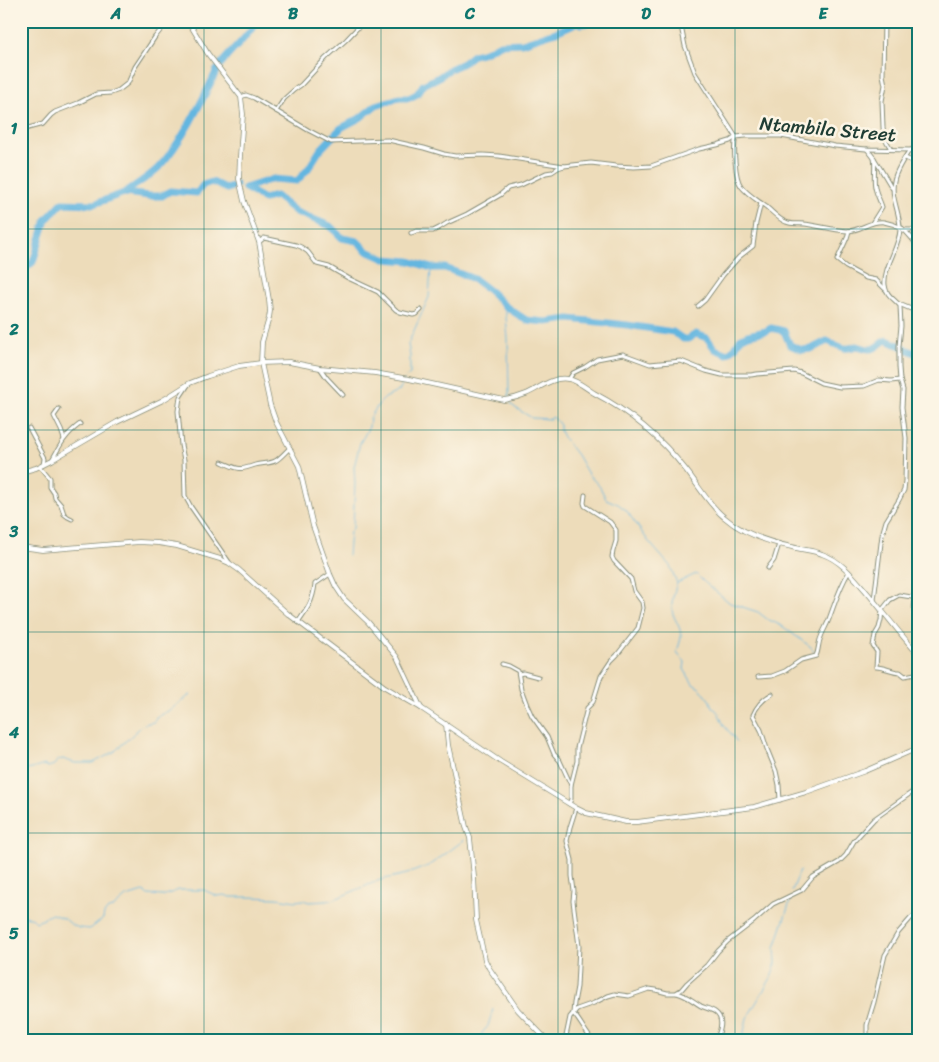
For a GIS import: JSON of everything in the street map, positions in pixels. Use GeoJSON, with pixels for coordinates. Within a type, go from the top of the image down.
{"type":"FeatureCollection","features":[{"type":"Feature","properties":{"kind":"street"},"geometry":{"type":"LineString","coordinates":[[21,130],[43,124],[55,112],[96,94],[120,90],[128,83],[133,71],[168,21]]}},
{"type":"Feature","properties":{"kind":"street"},"geometry":{"type":"LineString","coordinates":[[188,21],[208,54],[241,97],[243,114],[239,179],[244,201],[259,242],[270,311],[262,342],[261,363],[270,405],[276,422],[299,466],[309,512],[336,587],[344,599],[368,622],[397,657],[422,708]]}},
{"type":"Feature","properties":{"kind":"street"},"geometry":{"type":"LineString","coordinates":[[276,111],[284,99],[364,21]]}},
{"type":"Feature","properties":{"kind":"street"},"geometry":{"type":"LineString","coordinates":[[680,21],[685,46],[695,73],[736,137],[734,154],[739,182],[744,190],[776,216],[788,223],[849,231],[872,223],[882,222],[902,228],[918,230]]}},
{"type":"Feature","properties":{"kind":"street"},"geometry":{"type":"LineString","coordinates":[[884,21],[883,75],[885,84],[882,101],[883,127],[884,137],[891,150]]}},
{"type":"Feature","properties":{"kind":"street"},"geometry":{"type":"LineString","coordinates":[[241,97],[246,95],[254,98],[331,142],[388,140],[455,156],[499,156],[564,166]]}},
{"type":"Feature","properties":{"kind":"street","name":"Ntambila Street"},"geometry":{"type":"LineString","coordinates":[[564,166],[591,163],[634,167],[651,166],[699,149],[730,141],[736,137],[781,136],[866,149],[910,150],[918,148]]}},
{"type":"Feature","properties":{"kind":"street"},"geometry":{"type":"LineString","coordinates":[[866,149],[874,158],[893,191],[902,228],[918,246]]}},
{"type":"Feature","properties":{"kind":"street"},"geometry":{"type":"LineString","coordinates":[[893,191],[894,180],[910,150]]}},
{"type":"Feature","properties":{"kind":"street"},"geometry":{"type":"LineString","coordinates":[[872,223],[882,207],[875,187],[874,158]]}},
{"type":"Feature","properties":{"kind":"street"},"geometry":{"type":"LineString","coordinates":[[905,158],[918,164]]}},
{"type":"Feature","properties":{"kind":"street"},"geometry":{"type":"LineString","coordinates":[[411,233],[439,228],[468,214],[500,195],[508,188],[521,185],[564,166]]}},
{"type":"Feature","properties":{"kind":"street"},"geometry":{"type":"LineString","coordinates":[[698,306],[705,300],[739,257],[753,246],[761,203]]}},
{"type":"Feature","properties":{"kind":"street"},"geometry":{"type":"LineString","coordinates":[[886,289],[884,283],[885,274],[902,228]]}},
{"type":"Feature","properties":{"kind":"street"},"geometry":{"type":"LineString","coordinates":[[849,231],[837,260],[866,278],[876,280],[899,304],[918,312]]}},
{"type":"Feature","properties":{"kind":"street"},"geometry":{"type":"LineString","coordinates":[[259,242],[264,238],[296,245],[308,252],[317,264],[329,267],[378,292],[396,310],[413,315],[421,310]]}},
{"type":"Feature","properties":{"kind":"street"},"geometry":{"type":"LineString","coordinates":[[874,600],[884,528],[905,486],[906,438],[900,380],[899,346],[901,319],[899,304]]}},
{"type":"Feature","properties":{"kind":"street"},"geometry":{"type":"LineString","coordinates":[[569,379],[573,373],[597,358],[623,354],[650,364],[681,361],[706,371],[730,376],[794,371],[821,383],[834,386],[864,386],[879,380],[900,380]]}},
{"type":"Feature","properties":{"kind":"street"},"geometry":{"type":"LineString","coordinates":[[21,472],[52,460],[117,422],[163,400],[190,383],[239,366],[289,362],[320,368],[409,379],[504,400],[526,394],[553,381],[564,378],[569,379],[613,404],[649,430],[688,472],[706,499],[732,523],[758,538],[822,554],[850,572],[918,654]]}},
{"type":"Feature","properties":{"kind":"street"},"geometry":{"type":"LineString","coordinates":[[320,368],[343,395]]}},
{"type":"Feature","properties":{"kind":"street"},"geometry":{"type":"LineString","coordinates":[[190,383],[180,397],[178,411],[184,460],[185,496],[190,507],[229,563]]}},
{"type":"Feature","properties":{"kind":"street"},"geometry":{"type":"LineString","coordinates":[[59,409],[54,416],[64,439]]}},
{"type":"Feature","properties":{"kind":"street"},"geometry":{"type":"LineString","coordinates":[[52,460],[64,439],[80,424]]}},
{"type":"Feature","properties":{"kind":"street"},"geometry":{"type":"LineString","coordinates":[[29,428],[45,458],[42,465]]}},
{"type":"Feature","properties":{"kind":"street"},"geometry":{"type":"LineString","coordinates":[[222,462],[238,469],[250,468],[278,460],[290,448]]}},
{"type":"Feature","properties":{"kind":"street"},"geometry":{"type":"LineString","coordinates":[[42,465],[50,478],[50,487],[55,498],[61,505],[64,514],[72,519]]}},
{"type":"Feature","properties":{"kind":"street"},"geometry":{"type":"LineString","coordinates":[[569,804],[571,785],[577,761],[577,748],[587,708],[593,702],[601,676],[638,628],[643,608],[642,602],[634,591],[631,579],[612,557],[616,541],[616,530],[610,522],[585,506],[585,495]]}},
{"type":"Feature","properties":{"kind":"street"},"geometry":{"type":"LineString","coordinates":[[21,547],[43,550],[139,542],[158,543],[220,558],[239,570],[288,614],[384,687],[422,708],[500,762],[569,804],[591,815],[632,822],[743,810],[780,800],[865,771],[917,748],[918,736]]}},
{"type":"Feature","properties":{"kind":"street"},"geometry":{"type":"LineString","coordinates":[[768,568],[774,560],[779,544]]}},
{"type":"Feature","properties":{"kind":"street"},"geometry":{"type":"LineString","coordinates":[[758,677],[772,676],[785,671],[801,660],[816,656],[822,635],[843,582],[850,572]]}},
{"type":"Feature","properties":{"kind":"street"},"geometry":{"type":"LineString","coordinates":[[298,622],[308,609],[313,598],[315,584],[330,574]]}},
{"type":"Feature","properties":{"kind":"street"},"geometry":{"type":"LineString","coordinates":[[918,623],[914,612],[916,598],[899,595],[890,600],[882,610],[873,646],[877,652],[876,667],[891,669],[905,676],[918,675]]}},
{"type":"Feature","properties":{"kind":"street"},"geometry":{"type":"LineString","coordinates":[[502,664],[518,671],[521,689],[532,716],[560,761],[571,785]]}},
{"type":"Feature","properties":{"kind":"street"},"geometry":{"type":"LineString","coordinates":[[519,674],[523,673],[538,677]]}},
{"type":"Feature","properties":{"kind":"street"},"geometry":{"type":"LineString","coordinates":[[772,694],[764,698],[754,714],[776,771],[780,800]]}},
{"type":"Feature","properties":{"kind":"street"},"geometry":{"type":"LineString","coordinates":[[446,724],[448,745],[470,838],[475,884],[476,920],[485,960],[518,1010],[548,1041]]}},
{"type":"Feature","properties":{"kind":"street"},"geometry":{"type":"LineString","coordinates":[[676,993],[702,971],[728,941],[774,904],[802,890],[813,877],[843,859],[854,841],[874,819],[918,788]]}},
{"type":"Feature","properties":{"kind":"street"},"geometry":{"type":"LineString","coordinates":[[565,1041],[570,1017],[573,1012],[577,987],[579,946],[573,901],[572,860],[567,841],[576,808]]}},
{"type":"Feature","properties":{"kind":"street"},"geometry":{"type":"LineString","coordinates":[[866,1041],[867,1025],[885,955],[898,933],[918,913]]}},
{"type":"Feature","properties":{"kind":"street"},"geometry":{"type":"LineString","coordinates":[[573,1012],[615,994],[629,996],[649,989],[686,995],[699,1005],[717,1013],[721,1021],[720,1030],[715,1041]]}},
{"type":"Feature","properties":{"kind":"street"},"geometry":{"type":"LineString","coordinates":[[573,1012],[593,1041]]}},
{"type":"Feature","properties":{"kind":"waterway"},"geometry":{"type":"LineString","coordinates":[[220,65],[257,21]]}},
{"type":"Feature","properties":{"kind":"waterway"},"geometry":{"type":"LineString","coordinates":[[245,188],[273,179],[297,181],[308,169],[320,150],[341,128],[360,118],[376,105],[399,98],[409,98],[417,94],[423,85],[463,63],[473,55],[485,52],[500,44],[522,43],[556,32],[578,22],[582,24],[594,21]]}},
{"type":"Feature","properties":{"kind":"waterway"},"geometry":{"type":"LineString","coordinates":[[124,193],[158,168],[176,146],[217,70]]}},
{"type":"Feature","properties":{"kind":"waterway"},"geometry":{"type":"LineString","coordinates":[[21,272],[33,262],[46,220],[62,203],[94,204],[124,193],[149,196],[162,196],[170,191],[197,193],[203,185],[212,182],[227,189],[236,185]]}},
{"type":"Feature","properties":{"kind":"waterway"},"geometry":{"type":"LineString","coordinates":[[245,188],[264,199],[276,196],[296,212],[330,226],[342,238],[357,241],[367,251],[385,259],[410,261],[431,268],[445,268],[474,279],[505,306],[526,320],[546,322],[569,319],[627,325],[673,332],[683,339],[688,339],[696,334],[707,338],[715,349],[727,354],[735,348],[740,339],[771,328],[784,331],[790,345],[802,350],[811,349],[827,341],[848,348],[856,346],[871,349],[887,340],[898,345]]}},
{"type":"Feature","properties":{"kind":"waterway"},"geometry":{"type":"LineString","coordinates":[[406,377],[410,374],[408,344],[429,297],[431,268]]}},
{"type":"Feature","properties":{"kind":"waterway"},"geometry":{"type":"LineString","coordinates":[[505,306],[508,339],[509,397]]}},
{"type":"Feature","properties":{"kind":"waterway"},"geometry":{"type":"LineString","coordinates":[[900,345],[918,354]]}},
{"type":"Feature","properties":{"kind":"waterway"},"geometry":{"type":"LineString","coordinates":[[348,555],[350,532],[353,528],[354,467],[360,443],[369,427],[370,418],[378,405],[385,398],[399,391],[404,380]]}},
{"type":"Feature","properties":{"kind":"waterway"},"geometry":{"type":"LineString","coordinates":[[510,402],[514,407],[532,418],[550,419],[553,417],[560,425],[563,437],[577,455],[588,474],[600,487],[606,499],[626,510],[649,542],[670,566],[677,583],[672,607],[681,633],[677,652],[685,662],[684,669],[693,684],[701,689],[736,741]]}},
{"type":"Feature","properties":{"kind":"waterway"},"geometry":{"type":"LineString","coordinates":[[677,583],[696,574],[730,603],[758,612],[767,619],[782,626],[814,651]]}},
{"type":"Feature","properties":{"kind":"waterway"},"geometry":{"type":"LineString","coordinates":[[21,774],[26,769],[45,765],[48,767],[63,759],[75,763],[93,763],[114,752],[144,724],[154,722],[156,717],[170,710],[190,695]]}},
{"type":"Feature","properties":{"kind":"waterway"},"geometry":{"type":"LineString","coordinates":[[21,916],[31,917],[36,922],[52,914],[65,919],[79,928],[90,929],[103,919],[108,909],[113,908],[126,897],[144,892],[148,895],[162,896],[179,890],[204,890],[217,896],[225,895],[230,897],[277,898],[309,902],[326,901],[380,880],[407,874],[428,866],[464,840]]}},
{"type":"Feature","properties":{"kind":"waterway"},"geometry":{"type":"LineString","coordinates":[[792,891],[800,871]]}},
{"type":"Feature","properties":{"kind":"waterway"},"geometry":{"type":"LineString","coordinates":[[742,1041],[747,1018],[771,978],[776,963],[775,948],[791,898]]}},
{"type":"Feature","properties":{"kind":"waterway"},"geometry":{"type":"LineString","coordinates":[[479,1041],[482,1033],[488,1026],[493,1009]]}}]}
